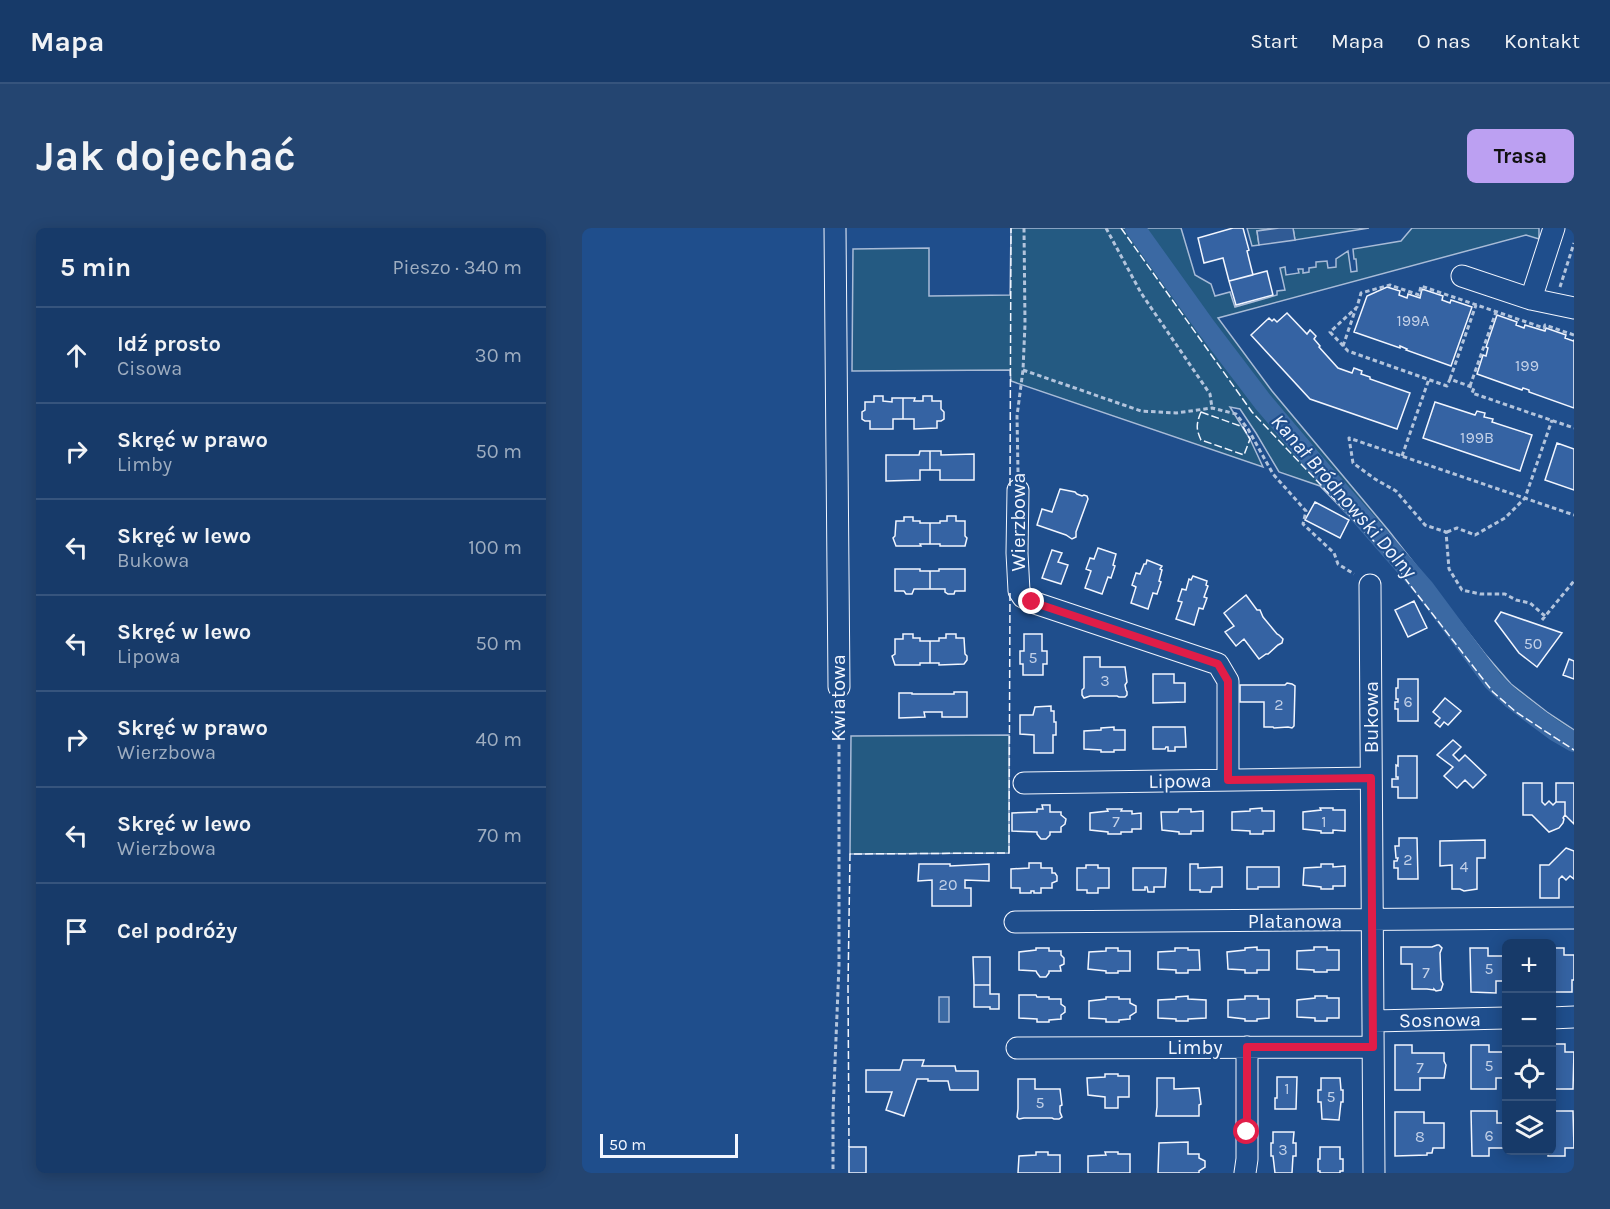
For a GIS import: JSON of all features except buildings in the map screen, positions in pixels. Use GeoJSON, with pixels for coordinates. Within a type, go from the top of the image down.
{"type":"FeatureCollection","features":[{"type":"Feature","properties":{"kind":"street","name":"Kwiatowa"},"geometry":{"type":"LineString","coordinates":[[834,228],[838,687]]}},
{"type":"Feature","properties":{"kind":"street"},"geometry":{"type":"LineString","coordinates":[[1531,298],[1554,228]]}},
{"type":"Feature","properties":{"kind":"street"},"geometry":{"type":"LineString","coordinates":[[1462,276],[1531,298],[1565,306]]}},
{"type":"Feature","properties":{"kind":"street","name":"Wierzbowa"},"geometry":{"type":"LineString","coordinates":[[1018,490],[1018,591],[1023,597],[1032,602],[1218,664],[1228,681],[1228,780]]}},
{"type":"Feature","properties":{"kind":"street","name":"Bukowa"},"geometry":{"type":"LineString","coordinates":[[1370,585],[1374,1173]]}},
{"type":"Feature","properties":{"kind":"street","name":"Lipowa"},"geometry":{"type":"LineString","coordinates":[[1024,783],[1371,778]]}},
{"type":"Feature","properties":{"kind":"street","name":"Platanowa"},"geometry":{"type":"LineString","coordinates":[[1015,922],[1574,918]]}},
{"type":"Feature","properties":{"kind":"street"},"geometry":{"type":"LineString","coordinates":[[1556,1018],[1574,1017]]}},
{"type":"Feature","properties":{"kind":"street","name":"Sosnowa"},"geometry":{"type":"LineString","coordinates":[[1373,1021],[1502,1018]]}},
{"type":"Feature","properties":{"kind":"street"},"geometry":{"type":"LineString","coordinates":[[1245,1173],[1247,1047]]}},
{"type":"Feature","properties":{"kind":"street","name":"Limby"},"geometry":{"type":"LineString","coordinates":[[1017,1048],[1373,1047]]}},
{"type":"Feature","properties":{"kind":"path","name":"Wierzbowa"},"geometry":{"type":"LineString","coordinates":[[1018,490],[1017,416],[1023,370],[1025,324],[1024,228]]}},
{"type":"Feature","properties":{"kind":"path"},"geometry":{"type":"LineString","coordinates":[[1106,228],[1142,293],[1210,394],[1212,408]]}},
{"type":"Feature","properties":{"kind":"path"},"geometry":{"type":"LineString","coordinates":[[1565,306],[1560,286],[1574,243]]}},
{"type":"Feature","properties":{"kind":"path"},"geometry":{"type":"LineString","coordinates":[[1343,346],[1361,293],[1390,285],[1419,295],[1421,286],[1544,328],[1545,325],[1574,335]]}},
{"type":"Feature","properties":{"kind":"path"},"geometry":{"type":"LineString","coordinates":[[1357,307],[1330,332],[1348,351],[1447,386],[1476,305]]}},
{"type":"Feature","properties":{"kind":"path"},"geometry":{"type":"LineString","coordinates":[[1470,386],[1496,312]]}},
{"type":"Feature","properties":{"kind":"path"},"geometry":{"type":"LineString","coordinates":[[1023,370],[1141,411],[1176,413],[1212,408],[1236,414],[1248,429],[1274,474],[1306,511],[1303,524],[1334,554],[1338,564],[1370,585]]}},
{"type":"Feature","properties":{"kind":"path"},"geometry":{"type":"LineString","coordinates":[[1450,379],[1474,388],[1472,393],[1574,428]]}},
{"type":"Feature","properties":{"kind":"path"},"geometry":{"type":"LineString","coordinates":[[1402,456],[1429,380]]}},
{"type":"Feature","properties":{"kind":"path"},"geometry":{"type":"LineString","coordinates":[[1552,420],[1525,498],[1505,518],[1475,535],[1457,528],[1446,532],[1425,525],[1396,491],[1353,463],[1349,438],[1525,498],[1574,515]]}},
{"type":"Feature","properties":{"kind":"path"},"geometry":{"type":"LineString","coordinates":[[1446,532],[1449,569],[1462,590],[1480,594],[1504,594],[1530,603],[1545,616]]}},
{"type":"Feature","properties":{"kind":"path"},"geometry":{"type":"LineString","coordinates":[[1542,620],[1574,581]]}},
{"type":"Feature","properties":{"kind":"path","name":"Kwiatowa"},"geometry":{"type":"LineString","coordinates":[[833,1169],[838,965],[838,687]]}},
{"type":"Feature","properties":{"kind":"shaded area"},"geometry":{"type":"Polygon","coordinates":[[[1011,228],[1181,228],[1195,275],[1211,284],[1215,296],[1230,292],[1235,307],[1277,295],[1277,291],[1285,290],[1280,268],[1285,267],[1286,275],[1299,273],[1298,269],[1303,269],[1303,273],[1309,272],[1309,268],[1316,267],[1316,262],[1327,261],[1328,268],[1336,267],[1336,259],[1348,251],[1351,272],[1357,271],[1353,249],[1401,241],[1412,228],[1539,228],[1539,239],[1526,235],[1218,318],[1272,391],[1389,531],[1485,654],[1511,684],[1574,730],[1574,750],[1516,712],[1493,692],[1386,554],[1320,486],[1279,472],[1240,409],[1230,407],[1250,439],[1263,467],[1011,381],[1010,370],[852,371],[853,249],[929,248],[929,296],[1010,295],[1011,228]]]}},
{"type":"Feature","properties":{"kind":"shaded area"},"geometry":{"type":"Polygon","coordinates":[[[1247,228],[1279,228],[1257,231],[1259,245],[1252,246],[1247,228]]]}},
{"type":"Feature","properties":{"kind":"shaded area"},"geometry":{"type":"Polygon","coordinates":[[[1293,228],[1369,228],[1295,240],[1293,228]]]}},
{"type":"Feature","properties":{"kind":"shaded area"},"geometry":{"type":"Polygon","coordinates":[[[1293,228],[1295,240],[1259,245],[1257,231],[1293,228]]]}},
{"type":"Feature","properties":{"kind":"shaded area"},"geometry":{"type":"Polygon","coordinates":[[[1009,735],[1009,853],[850,854],[851,736],[1009,735]]]}},
{"type":"Feature","properties":{"kind":"shaded area"},"geometry":{"type":"Polygon","coordinates":[[[939,997],[949,997],[949,1022],[939,1022],[939,997]]]}},
{"type":"Feature","properties":{"kind":"waterway","name":"Kanał Bródnowski Dolny"},"geometry":{"type":"LineString","coordinates":[[1135,228],[1263,402],[1424,588],[1493,681],[1512,699],[1574,742]]}},
{"type":"Feature","properties":{"kind":"fence"},"geometry":{"type":"LineString","coordinates":[[1010,486],[1011,228]]}},
{"type":"Feature","properties":{"kind":"fence"},"geometry":{"type":"LineString","coordinates":[[1121,228],[1252,412],[1386,554],[1493,692],[1516,712],[1574,750]]}},
{"type":"Feature","properties":{"kind":"fence"},"geometry":{"type":"LineString","coordinates":[[1201,412],[1243,427],[1250,439],[1244,455],[1201,440],[1197,426],[1201,412]]}},
{"type":"Feature","properties":{"kind":"fence"},"geometry":{"type":"LineString","coordinates":[[849,1147],[850,854],[1009,853],[1010,591]]}},
{"type":"Feature","properties":{"kind":"route"},"geometry":{"type":"LineString","coordinates":[[1032,602],[1218,664],[1228,681],[1228,780],[1371,778],[1373,1047],[1247,1047],[1247,1132]]}}]}
